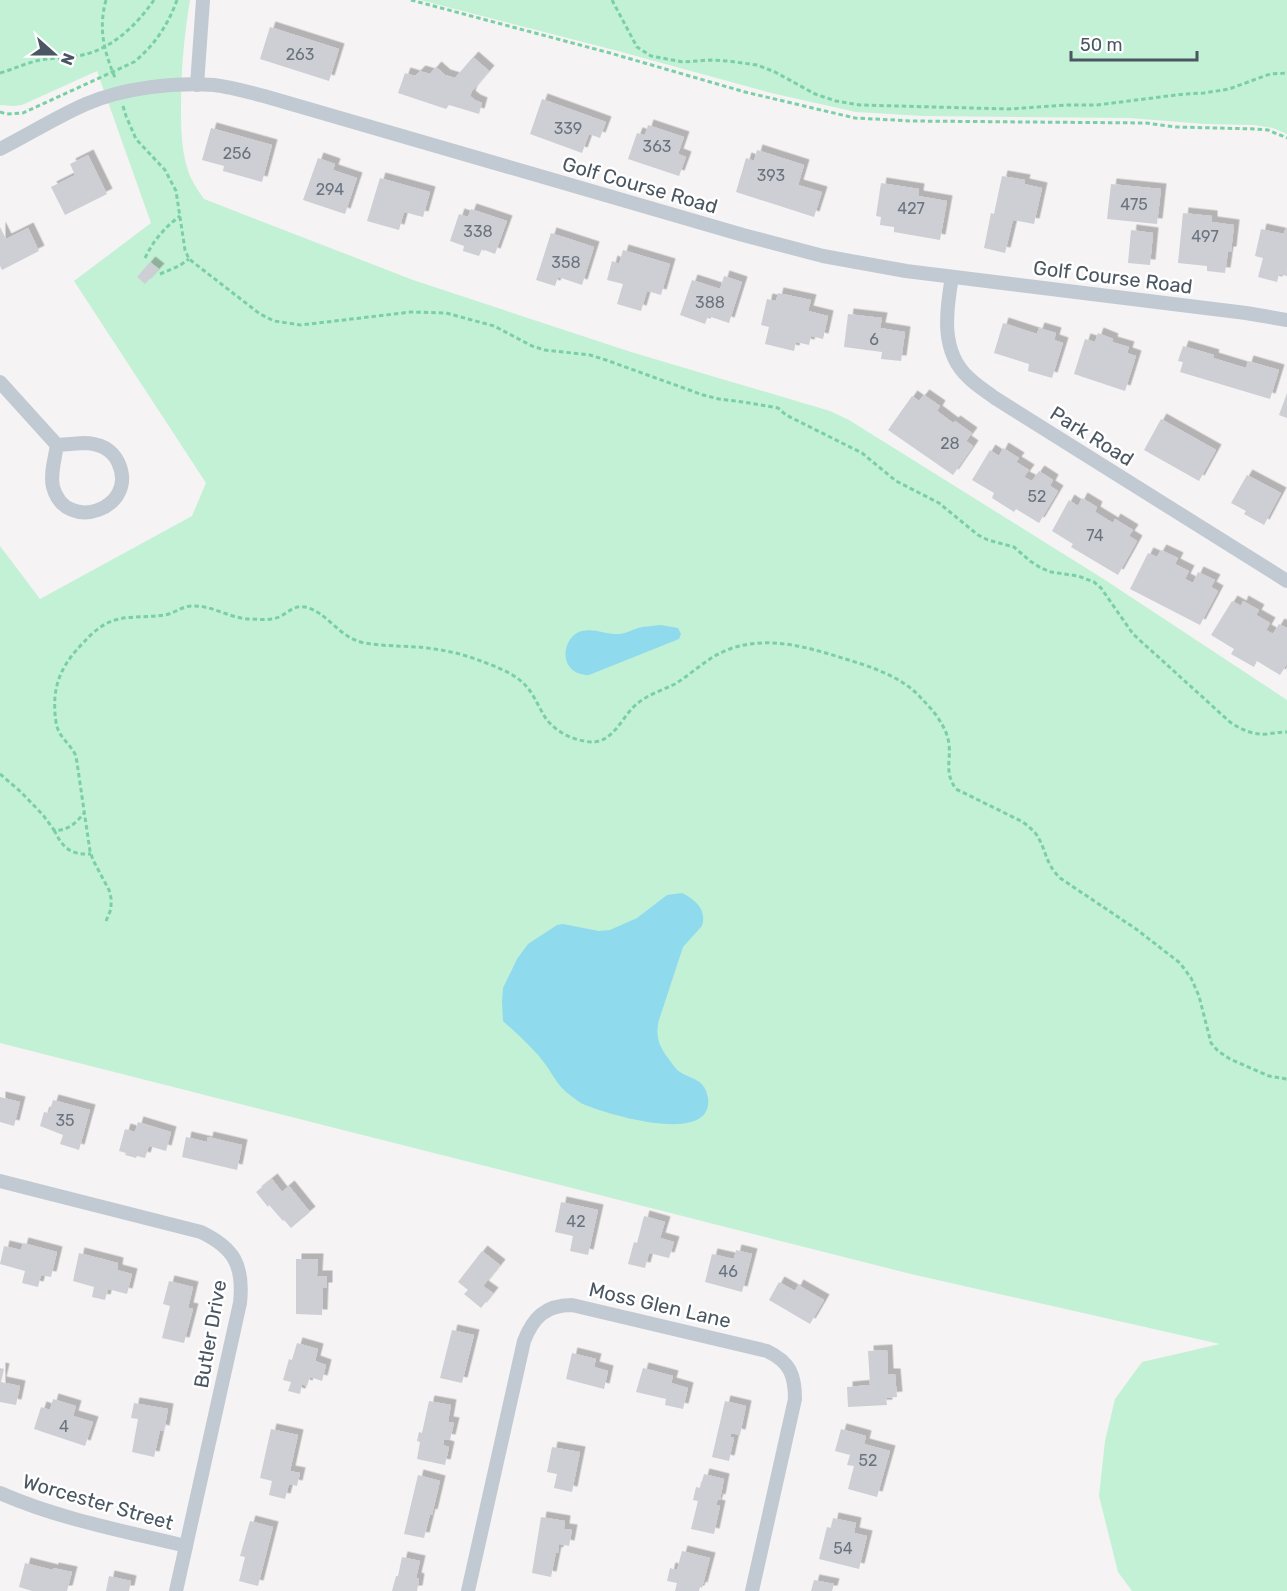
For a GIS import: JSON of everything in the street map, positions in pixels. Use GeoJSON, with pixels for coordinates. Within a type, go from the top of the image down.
{"type":"FeatureCollection","features":[{"type":"Feature","properties":{"kind":"street"},"geometry":{"type":"LineString","coordinates":[[197,85],[203,0]]}},
{"type":"Feature","properties":{"kind":"street","name":"Golf Course Road"},"geometry":{"type":"LineString","coordinates":[[0,149],[86,104],[120,93],[176,85],[215,86],[264,96],[774,244],[861,264],[906,272],[1246,313],[1287,320]]}},
{"type":"Feature","properties":{"kind":"street","name":"Park Road"},"geometry":{"type":"LineString","coordinates":[[952,277],[947,331],[949,345],[960,369],[969,379],[995,398],[1287,581]]}},
{"type":"Feature","properties":{"kind":"street"},"geometry":{"type":"LineString","coordinates":[[0,382],[57,445]]}},
{"type":"Feature","properties":{"kind":"street"},"geometry":{"type":"LineString","coordinates":[[91,443],[98,444],[111,452],[119,464],[122,479],[118,494],[109,505],[87,513],[72,510],[60,501],[52,480],[57,445],[91,443]]}},
{"type":"Feature","properties":{"kind":"street","name":"Butler Drive"},"geometry":{"type":"LineString","coordinates":[[0,1181],[201,1232],[224,1245],[238,1264],[242,1287],[240,1303],[176,1591]]}},
{"type":"Feature","properties":{"kind":"street","name":"Moss Glen Lane"},"geometry":{"type":"LineString","coordinates":[[468,1591],[524,1341],[531,1325],[544,1312],[553,1307],[572,1305],[767,1351],[778,1356],[786,1364],[795,1384],[795,1399],[752,1591]]}},
{"type":"Feature","properties":{"kind":"street","name":"Worcester Street"},"geometry":{"type":"LineString","coordinates":[[0,1493],[62,1516],[186,1546]]}},
{"type":"Feature","properties":{"kind":"path"},"geometry":{"type":"LineString","coordinates":[[106,0],[101,22],[102,34],[126,117],[136,139],[165,170],[171,181],[178,199],[185,250],[189,259],[260,314],[274,321],[301,325],[400,313],[446,313],[483,322],[545,350],[590,355],[703,395],[778,408],[786,415],[862,453],[896,482],[939,504],[978,535],[1014,547],[1041,568],[1094,582],[1101,588],[1133,634],[1230,722],[1250,732],[1265,734],[1287,732]]}},
{"type":"Feature","properties":{"kind":"path"},"geometry":{"type":"LineString","coordinates":[[0,73],[20,65],[87,54],[105,47],[138,21],[154,0]]}},
{"type":"Feature","properties":{"kind":"path"},"geometry":{"type":"LineString","coordinates":[[0,112],[23,113],[134,63],[147,52],[165,26],[177,0]]}},
{"type":"Feature","properties":{"kind":"path"},"geometry":{"type":"LineString","coordinates":[[411,0],[745,92],[855,118],[912,121],[1146,123],[1176,127],[1268,130],[1287,138]]}},
{"type":"Feature","properties":{"kind":"path"},"geometry":{"type":"LineString","coordinates":[[612,0],[637,47],[651,56],[683,62],[710,60],[757,65],[815,94],[836,101],[860,105],[1009,109],[1097,105],[1204,93],[1229,88],[1270,74],[1287,73]]}},
{"type":"Feature","properties":{"kind":"path"},"geometry":{"type":"LineString","coordinates":[[145,258],[165,229],[180,216]]}},
{"type":"Feature","properties":{"kind":"path"},"geometry":{"type":"LineString","coordinates":[[160,274],[189,259]]}},
{"type":"Feature","properties":{"kind":"path"},"geometry":{"type":"LineString","coordinates":[[106,921],[111,909],[111,898],[91,854],[76,756],[59,734],[56,722],[55,689],[69,658],[87,638],[115,620],[166,615],[194,606],[210,608],[238,618],[265,620],[279,617],[299,606],[308,608],[347,637],[356,641],[457,654],[492,665],[527,686],[552,726],[571,737],[590,742],[609,737],[638,703],[675,684],[726,650],[763,643],[802,646],[880,671],[896,678],[921,697],[945,730],[949,743],[949,779],[956,789],[1021,821],[1039,840],[1052,870],[1060,878],[1136,929],[1180,963],[1191,978],[1199,996],[1210,1043],[1218,1051],[1230,1059],[1269,1076],[1287,1079]]}},
{"type":"Feature","properties":{"kind":"path"},"geometry":{"type":"LineString","coordinates":[[0,774],[43,815],[62,845],[80,854],[91,854]]}},
{"type":"Feature","properties":{"kind":"path"},"geometry":{"type":"LineString","coordinates":[[54,830],[61,831],[70,827],[84,813]]}},
{"type":"Feature","properties":{"kind":"green space"},"geometry":{"type":"Polygon","coordinates":[[[0,0],[190,0],[182,66],[182,137],[188,171],[204,199],[413,280],[631,352],[830,411],[849,420],[1102,578],[1287,700],[1287,1591],[1132,1591],[1118,1572],[1099,1496],[1105,1441],[1115,1399],[1142,1362],[1220,1344],[911,1274],[0,1043],[0,546],[40,599],[192,516],[206,483],[74,281],[151,223],[97,71],[22,105],[0,105],[0,0]]]}},
{"type":"Feature","properties":{"kind":"green space"},"geometry":{"type":"Polygon","coordinates":[[[420,0],[1287,0],[1287,134],[1273,128],[1253,125],[1129,118],[923,116],[856,112],[771,93],[420,0]]]}},
{"type":"Feature","properties":{"kind":"water"},"geometry":{"type":"Polygon","coordinates":[[[661,625],[678,628],[681,634],[679,639],[589,675],[571,669],[567,662],[567,647],[570,640],[582,631],[620,634],[641,627],[661,625]]]}},
{"type":"Feature","properties":{"kind":"water"},"geometry":{"type":"Polygon","coordinates":[[[682,893],[692,899],[702,910],[702,926],[683,947],[659,1020],[658,1036],[662,1049],[677,1069],[704,1087],[708,1098],[705,1113],[694,1121],[678,1124],[657,1123],[614,1115],[583,1104],[562,1087],[538,1055],[503,1021],[503,988],[517,959],[528,944],[557,925],[563,924],[599,931],[610,930],[637,918],[667,895],[682,893]]]}},
{"type":"Feature","properties":{"kind":"building"},"geometry":{"type":"Polygon","coordinates":[[[270,27],[339,49],[329,81],[260,59],[270,27]]]}},
{"type":"Feature","properties":{"kind":"building"},"geometry":{"type":"Polygon","coordinates":[[[473,57],[489,71],[470,96],[482,103],[479,114],[449,105],[446,109],[398,93],[405,73],[415,76],[420,71],[430,74],[436,67],[445,75],[455,78],[473,57]]]}},
{"type":"Feature","properties":{"kind":"building"},"geometry":{"type":"Polygon","coordinates":[[[542,99],[606,122],[600,138],[589,134],[582,153],[530,134],[542,99]]]}},
{"type":"Feature","properties":{"kind":"building"},"geometry":{"type":"Polygon","coordinates":[[[648,125],[684,137],[678,154],[686,157],[679,176],[628,159],[637,133],[645,135],[648,125]]]}},
{"type":"Feature","properties":{"kind":"building"},"geometry":{"type":"Polygon","coordinates":[[[211,128],[272,145],[262,182],[223,171],[224,166],[202,160],[211,128]]]}},
{"type":"Feature","properties":{"kind":"building"},"geometry":{"type":"Polygon","coordinates":[[[757,150],[804,165],[798,185],[822,192],[814,217],[736,192],[746,158],[754,161],[757,150]]]}},
{"type":"Feature","properties":{"kind":"building"},"geometry":{"type":"Polygon","coordinates":[[[88,155],[107,194],[65,215],[51,187],[75,175],[70,164],[88,155]]]}},
{"type":"Feature","properties":{"kind":"building"},"geometry":{"type":"Polygon","coordinates":[[[318,158],[335,164],[333,170],[357,178],[345,214],[303,200],[318,158]]]}},
{"type":"Feature","properties":{"kind":"building"},"geometry":{"type":"Polygon","coordinates":[[[1002,176],[1025,180],[1024,184],[1042,188],[1034,224],[1013,220],[1005,253],[984,248],[1002,176]]]}},
{"type":"Feature","properties":{"kind":"building"},"geometry":{"type":"Polygon","coordinates":[[[380,178],[430,192],[423,217],[404,212],[399,230],[367,221],[380,178]]]}},
{"type":"Feature","properties":{"kind":"building"},"geometry":{"type":"Polygon","coordinates":[[[881,183],[919,189],[918,196],[947,201],[940,240],[894,232],[894,227],[880,225],[881,217],[876,216],[881,183]]]}},
{"type":"Feature","properties":{"kind":"building"},"geometry":{"type":"Polygon","coordinates":[[[1111,184],[1161,189],[1157,224],[1107,219],[1111,184]]]}},
{"type":"Feature","properties":{"kind":"building"},"geometry":{"type":"Polygon","coordinates":[[[471,209],[507,221],[495,254],[482,249],[479,256],[463,251],[464,246],[450,241],[459,214],[468,217],[471,209]]]}},
{"type":"Feature","properties":{"kind":"building"},"geometry":{"type":"Polygon","coordinates":[[[1183,213],[1212,216],[1212,222],[1234,225],[1231,252],[1228,252],[1225,273],[1207,271],[1207,266],[1178,263],[1183,213]]]}},
{"type":"Feature","properties":{"kind":"building"},"geometry":{"type":"Polygon","coordinates":[[[1286,226],[1287,276],[1279,274],[1277,282],[1258,277],[1263,258],[1255,256],[1261,229],[1284,234],[1286,226]]]}},
{"type":"Feature","properties":{"kind":"building"},"geometry":{"type":"Polygon","coordinates":[[[0,227],[6,239],[28,228],[39,251],[2,270],[0,266],[0,227]]]}},
{"type":"Feature","properties":{"kind":"building"},"geometry":{"type":"Polygon","coordinates":[[[1131,230],[1153,233],[1150,265],[1128,263],[1131,230]]]}},
{"type":"Feature","properties":{"kind":"building"},"geometry":{"type":"Polygon","coordinates":[[[551,233],[594,247],[582,285],[558,277],[555,286],[536,280],[551,233]]]}},
{"type":"Feature","properties":{"kind":"building"},"geometry":{"type":"Polygon","coordinates":[[[623,250],[670,264],[661,295],[647,291],[641,311],[617,304],[623,284],[607,280],[612,261],[619,264],[623,250]]]}},
{"type":"Feature","properties":{"kind":"building"},"geometry":{"type":"Polygon","coordinates":[[[150,262],[159,269],[145,284],[137,277],[150,262]]]}},
{"type":"Feature","properties":{"kind":"building"},"geometry":{"type":"Polygon","coordinates":[[[724,276],[742,282],[729,323],[708,316],[705,324],[680,315],[692,280],[720,289],[724,276]]]}},
{"type":"Feature","properties":{"kind":"building"},"geometry":{"type":"Polygon","coordinates":[[[778,293],[811,300],[808,311],[828,316],[823,339],[811,336],[809,345],[796,342],[794,351],[765,344],[769,327],[761,325],[767,299],[776,301],[778,293]]]}},
{"type":"Feature","properties":{"kind":"building"},"geometry":{"type":"Polygon","coordinates":[[[848,314],[882,318],[880,328],[905,332],[901,361],[881,359],[882,352],[844,347],[848,314]]]}},
{"type":"Feature","properties":{"kind":"building"},"geometry":{"type":"Polygon","coordinates":[[[1003,323],[1037,334],[1039,328],[1056,333],[1054,340],[1063,343],[1052,378],[1028,371],[1029,364],[994,353],[1003,323]]]}},
{"type":"Feature","properties":{"kind":"building"},"geometry":{"type":"Polygon","coordinates":[[[1098,333],[1113,339],[1112,342],[1129,347],[1127,353],[1136,356],[1125,391],[1074,374],[1085,339],[1095,342],[1098,333]]]}},
{"type":"Feature","properties":{"kind":"building"},"geometry":{"type":"Polygon","coordinates":[[[1183,346],[1246,368],[1248,361],[1279,370],[1270,399],[1180,372],[1183,362],[1178,361],[1183,346]]]}},
{"type":"Feature","properties":{"kind":"building"},"geometry":{"type":"Polygon","coordinates":[[[1287,393],[1287,418],[1279,415],[1287,393]]]}},
{"type":"Feature","properties":{"kind":"building"},"geometry":{"type":"Polygon","coordinates":[[[924,395],[940,406],[937,411],[972,433],[966,441],[973,446],[953,475],[888,430],[912,396],[919,401],[924,395]]]}},
{"type":"Feature","properties":{"kind":"building"},"geometry":{"type":"Polygon","coordinates":[[[1161,419],[1216,450],[1199,481],[1144,450],[1161,419]]]}},
{"type":"Feature","properties":{"kind":"building"},"geometry":{"type":"Polygon","coordinates":[[[1003,448],[1019,458],[1016,462],[1029,470],[1024,477],[1032,481],[1039,471],[1053,480],[1050,486],[1058,491],[1039,523],[1016,509],[1014,512],[992,498],[994,493],[972,480],[990,450],[999,456],[1003,448]]]}},
{"type":"Feature","properties":{"kind":"building"},"geometry":{"type":"Polygon","coordinates":[[[1247,475],[1281,493],[1264,525],[1244,514],[1246,511],[1231,503],[1247,475]]]}},
{"type":"Feature","properties":{"kind":"building"},"geometry":{"type":"Polygon","coordinates":[[[1082,498],[1097,507],[1095,512],[1113,523],[1115,519],[1133,530],[1129,536],[1137,541],[1118,575],[1071,547],[1073,544],[1052,531],[1069,500],[1078,506],[1082,498]]]}},
{"type":"Feature","properties":{"kind":"building"},"geometry":{"type":"Polygon","coordinates":[[[1161,550],[1178,558],[1175,564],[1189,571],[1185,579],[1193,583],[1198,572],[1215,580],[1211,587],[1218,591],[1200,625],[1130,589],[1148,553],[1157,557],[1161,550]]]}},
{"type":"Feature","properties":{"kind":"building"},"geometry":{"type":"Polygon","coordinates":[[[1232,601],[1241,606],[1243,601],[1259,610],[1256,615],[1270,623],[1266,630],[1273,634],[1279,624],[1287,628],[1287,664],[1280,675],[1257,661],[1254,667],[1231,654],[1234,649],[1211,635],[1232,601]]]}},
{"type":"Feature","properties":{"kind":"building"},"geometry":{"type":"Polygon","coordinates":[[[0,1097],[20,1102],[14,1126],[0,1122],[0,1097]]]}},
{"type":"Feature","properties":{"kind":"building"},"geometry":{"type":"Polygon","coordinates":[[[53,1100],[90,1110],[79,1150],[60,1144],[63,1135],[40,1126],[44,1112],[49,1113],[53,1100]]]}},
{"type":"Feature","properties":{"kind":"building"},"geometry":{"type":"Polygon","coordinates":[[[138,1122],[171,1132],[166,1151],[149,1146],[145,1158],[137,1156],[136,1158],[119,1151],[125,1129],[135,1132],[138,1122]]]}},
{"type":"Feature","properties":{"kind":"building"},"geometry":{"type":"Polygon","coordinates":[[[186,1137],[207,1142],[208,1137],[242,1145],[237,1170],[182,1157],[186,1137]]]}},
{"type":"Feature","properties":{"kind":"building"},"geometry":{"type":"Polygon","coordinates":[[[272,1179],[282,1192],[289,1186],[310,1212],[291,1228],[269,1205],[268,1207],[256,1192],[272,1179]]]}},
{"type":"Feature","properties":{"kind":"building"},"geometry":{"type":"Polygon","coordinates":[[[561,1202],[598,1210],[588,1255],[570,1251],[573,1236],[555,1232],[561,1202]]]}},
{"type":"Feature","properties":{"kind":"building"},"geometry":{"type":"Polygon","coordinates":[[[644,1216],[665,1222],[660,1238],[674,1242],[669,1258],[649,1253],[645,1268],[628,1264],[634,1242],[637,1243],[644,1216]]]}},
{"type":"Feature","properties":{"kind":"building"},"geometry":{"type":"Polygon","coordinates":[[[23,1243],[57,1252],[51,1277],[41,1275],[38,1287],[22,1283],[25,1271],[0,1264],[4,1246],[21,1250],[23,1243]]]}},
{"type":"Feature","properties":{"kind":"building"},"geometry":{"type":"Polygon","coordinates":[[[736,1250],[752,1254],[742,1292],[705,1282],[712,1254],[734,1259],[736,1250]]]}},
{"type":"Feature","properties":{"kind":"building"},"geometry":{"type":"Polygon","coordinates":[[[482,1251],[500,1265],[483,1286],[493,1293],[481,1308],[464,1294],[468,1290],[458,1282],[482,1251]]]}},
{"type":"Feature","properties":{"kind":"building"},"geometry":{"type":"Polygon","coordinates":[[[79,1253],[118,1263],[117,1270],[132,1274],[127,1294],[108,1289],[105,1300],[92,1297],[94,1287],[73,1281],[79,1253]]]}},
{"type":"Feature","properties":{"kind":"building"},"geometry":{"type":"Polygon","coordinates":[[[296,1259],[318,1259],[317,1276],[327,1276],[327,1288],[323,1288],[322,1315],[296,1314],[296,1259]]]}},
{"type":"Feature","properties":{"kind":"building"},"geometry":{"type":"Polygon","coordinates":[[[169,1281],[193,1287],[188,1308],[193,1309],[184,1343],[162,1338],[170,1306],[163,1304],[169,1281]]]}},
{"type":"Feature","properties":{"kind":"building"},"geometry":{"type":"Polygon","coordinates":[[[779,1282],[795,1291],[798,1285],[824,1300],[810,1324],[769,1300],[779,1282]]]}},
{"type":"Feature","properties":{"kind":"building"},"geometry":{"type":"Polygon","coordinates":[[[452,1330],[474,1335],[462,1383],[440,1378],[452,1330]]]}},
{"type":"Feature","properties":{"kind":"building"},"geometry":{"type":"Polygon","coordinates":[[[297,1343],[318,1349],[315,1361],[326,1365],[322,1381],[310,1377],[307,1386],[302,1384],[300,1394],[288,1391],[291,1382],[283,1380],[289,1359],[292,1360],[297,1343]]]}},
{"type":"Feature","properties":{"kind":"building"},"geometry":{"type":"Polygon","coordinates":[[[887,1350],[888,1374],[895,1374],[897,1397],[886,1398],[887,1405],[848,1407],[847,1387],[870,1385],[868,1351],[887,1350]]]}},
{"type":"Feature","properties":{"kind":"building"},"geometry":{"type":"Polygon","coordinates":[[[572,1353],[596,1359],[594,1367],[608,1371],[604,1389],[566,1379],[572,1353]]]}},
{"type":"Feature","properties":{"kind":"building"},"geometry":{"type":"Polygon","coordinates":[[[0,1368],[4,1369],[1,1382],[20,1386],[16,1405],[0,1402],[0,1368]]]}},
{"type":"Feature","properties":{"kind":"building"},"geometry":{"type":"Polygon","coordinates":[[[643,1368],[673,1376],[671,1383],[688,1388],[683,1409],[665,1405],[666,1399],[636,1392],[643,1368]]]}},
{"type":"Feature","properties":{"kind":"building"},"geometry":{"type":"Polygon","coordinates":[[[53,1399],[76,1406],[73,1416],[93,1422],[85,1446],[34,1429],[41,1407],[50,1410],[53,1399]]]}},
{"type":"Feature","properties":{"kind":"building"},"geometry":{"type":"Polygon","coordinates":[[[429,1401],[451,1405],[448,1422],[454,1423],[450,1440],[444,1439],[443,1445],[449,1447],[445,1465],[417,1459],[420,1442],[417,1441],[419,1432],[422,1433],[429,1401]]]}},
{"type":"Feature","properties":{"kind":"building"},"geometry":{"type":"Polygon","coordinates":[[[725,1401],[746,1406],[740,1435],[731,1433],[730,1437],[734,1438],[729,1461],[712,1457],[725,1401]]]}},
{"type":"Feature","properties":{"kind":"building"},"geometry":{"type":"Polygon","coordinates":[[[134,1403],[168,1409],[164,1431],[160,1430],[154,1457],[132,1452],[138,1419],[131,1418],[134,1403]]]}},
{"type":"Feature","properties":{"kind":"building"},"geometry":{"type":"Polygon","coordinates":[[[271,1429],[298,1435],[290,1471],[300,1473],[297,1486],[289,1484],[285,1499],[269,1495],[272,1481],[260,1478],[271,1429]]]}},
{"type":"Feature","properties":{"kind":"building"},"geometry":{"type":"Polygon","coordinates":[[[841,1429],[866,1436],[864,1444],[890,1451],[877,1497],[848,1489],[854,1466],[847,1465],[850,1455],[835,1451],[841,1429]]]}},
{"type":"Feature","properties":{"kind":"building"},"geometry":{"type":"Polygon","coordinates":[[[552,1447],[580,1452],[572,1492],[554,1488],[557,1474],[547,1472],[552,1447]]]}},
{"type":"Feature","properties":{"kind":"building"},"geometry":{"type":"Polygon","coordinates":[[[704,1474],[724,1479],[720,1500],[718,1499],[716,1505],[720,1506],[714,1534],[691,1529],[698,1501],[693,1500],[696,1487],[700,1488],[704,1474]]]}},
{"type":"Feature","properties":{"kind":"building"},"geometry":{"type":"Polygon","coordinates":[[[418,1475],[440,1481],[424,1538],[404,1534],[418,1475]]]}},
{"type":"Feature","properties":{"kind":"building"},"geometry":{"type":"Polygon","coordinates":[[[541,1517],[565,1521],[564,1529],[572,1530],[569,1546],[559,1544],[551,1577],[532,1573],[541,1517]]]}},
{"type":"Feature","properties":{"kind":"building"},"geometry":{"type":"Polygon","coordinates":[[[833,1518],[856,1523],[854,1533],[867,1536],[859,1569],[819,1559],[827,1527],[831,1528],[833,1518]]]}},
{"type":"Feature","properties":{"kind":"building"},"geometry":{"type":"Polygon","coordinates":[[[250,1521],[273,1527],[258,1586],[239,1581],[245,1557],[240,1556],[250,1521]]]}},
{"type":"Feature","properties":{"kind":"building"},"geometry":{"type":"Polygon","coordinates":[[[682,1551],[710,1558],[702,1588],[700,1587],[699,1591],[675,1591],[677,1583],[667,1581],[670,1568],[677,1570],[682,1551]]]}},
{"type":"Feature","properties":{"kind":"building"},"geometry":{"type":"Polygon","coordinates":[[[402,1557],[420,1561],[416,1578],[419,1579],[417,1591],[392,1591],[402,1557]]]}},
{"type":"Feature","properties":{"kind":"building"},"geometry":{"type":"Polygon","coordinates":[[[25,1563],[72,1572],[67,1591],[32,1591],[19,1587],[25,1563]]]}},
{"type":"Feature","properties":{"kind":"building"},"geometry":{"type":"Polygon","coordinates":[[[109,1576],[131,1581],[129,1591],[106,1591],[109,1576]]]}},
{"type":"Feature","properties":{"kind":"building"},"geometry":{"type":"Polygon","coordinates":[[[814,1580],[834,1584],[832,1591],[811,1591],[814,1580]]]}}]}
